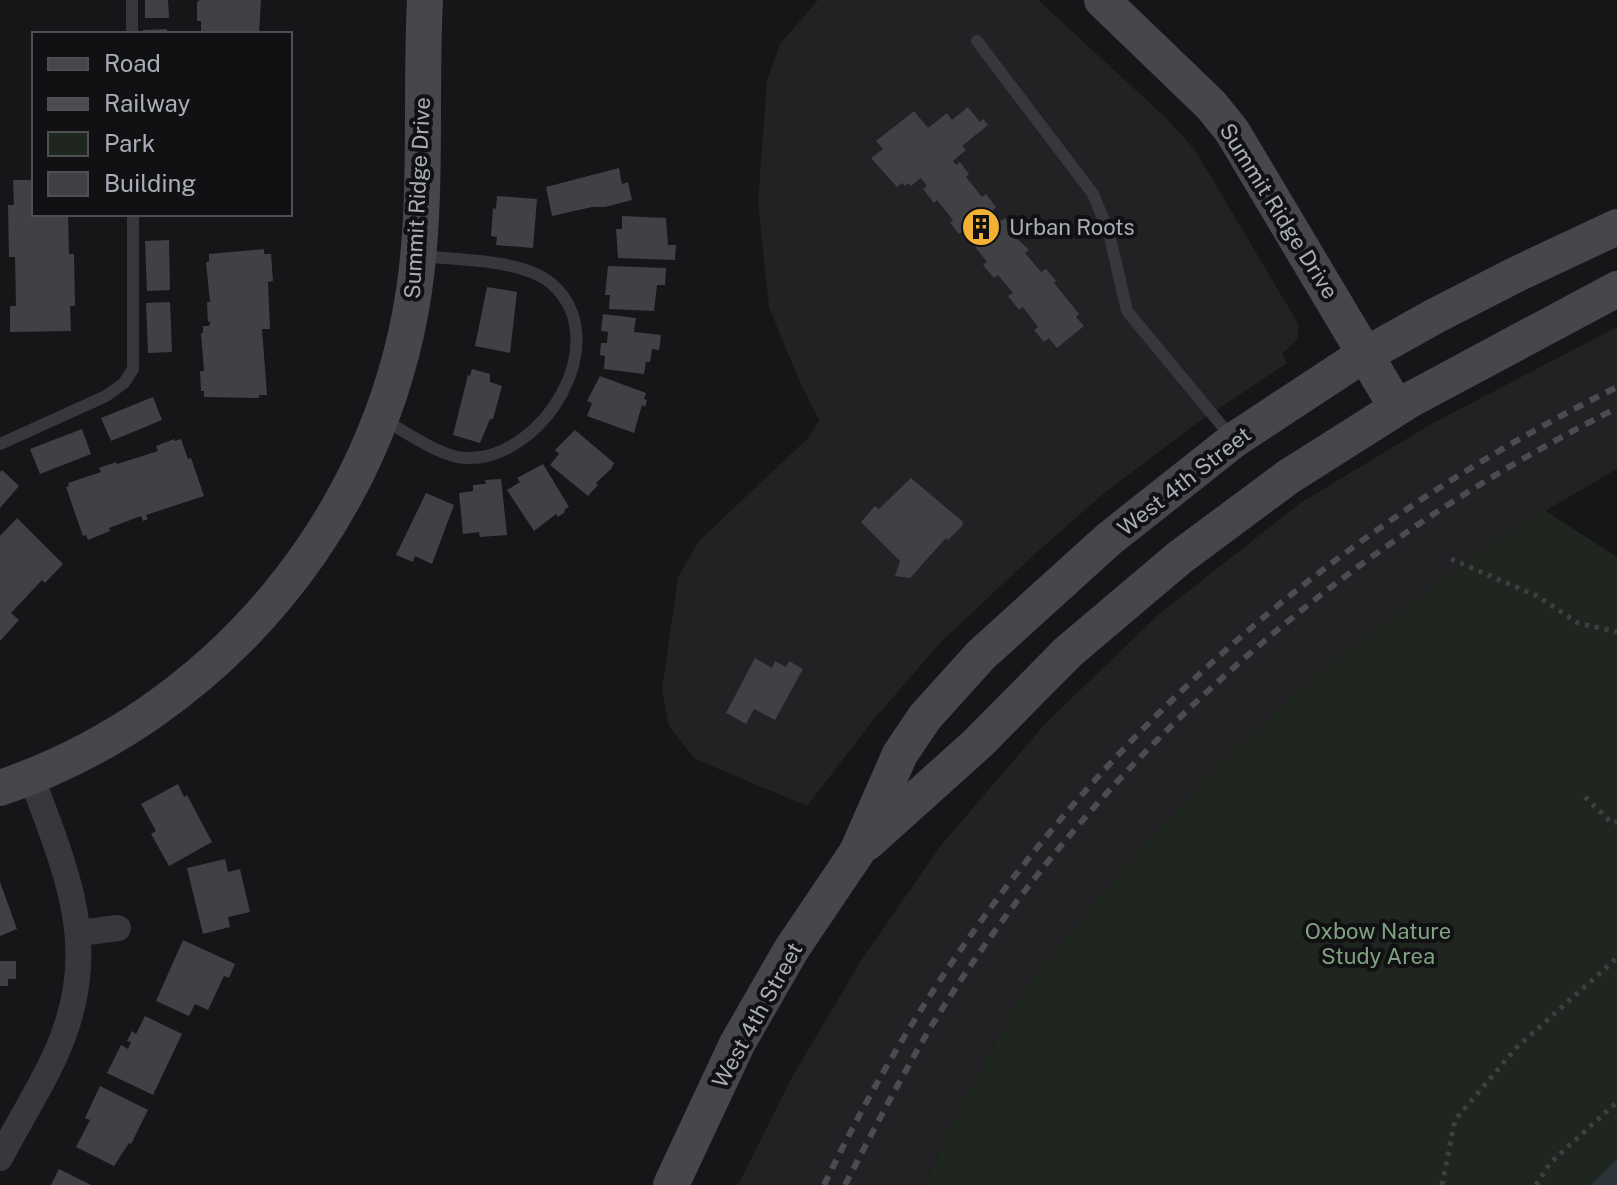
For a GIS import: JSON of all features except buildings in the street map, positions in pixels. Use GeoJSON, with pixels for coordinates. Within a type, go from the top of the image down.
{"type":"FeatureCollection","features":[{"type":"Feature","properties":{"kind":"main road","name":"Summit Ridge Drive"},"geometry":{"type":"LineString","coordinates":[[16,782],[109,737],[170,699],[252,627],[290,581],[339,507],[370,449],[406,335],[417,255],[423,154],[425,0]]}},
{"type":"Feature","properties":{"kind":"main road","name":"Summit Ridge Drive"},"geometry":{"type":"LineString","coordinates":[[1102,0],[1211,105],[1232,131],[1397,408]]}},
{"type":"Feature","properties":{"kind":"main road","name":"West 4th Street"},"geometry":{"type":"LineString","coordinates":[[671,1185],[737,1044],[791,950],[857,852],[900,754],[925,717],[981,655],[1109,539],[1234,440],[1366,355],[1517,274],[1617,227]]}},
{"type":"Feature","properties":{"kind":"main road","name":"West 4th Street"},"geometry":{"type":"LineString","coordinates":[[857,852],[978,743],[1068,652],[1179,558],[1288,477],[1397,408],[1617,289]]}},
{"type":"Feature","properties":{"kind":"street"},"geometry":{"type":"LineString","coordinates":[[0,1158],[8,1123],[53,1061],[70,1018],[78,979],[80,933],[63,864],[16,782]]}},
{"type":"Feature","properties":{"kind":"street"},"geometry":{"type":"LineString","coordinates":[[80,933],[118,928]]}},
{"type":"Feature","properties":{"kind":"lane"},"geometry":{"type":"LineString","coordinates":[[132,0],[132,32]]}},
{"type":"Feature","properties":{"kind":"lane"},"geometry":{"type":"LineString","coordinates":[[977,41],[1093,194],[1109,233],[1127,311],[1234,440]]}},
{"type":"Feature","properties":{"kind":"lane"},"geometry":{"type":"LineString","coordinates":[[0,444],[106,396],[124,383],[133,369],[133,216]]}},
{"type":"Feature","properties":{"kind":"lane"},"geometry":{"type":"LineString","coordinates":[[381,419],[455,456],[481,457],[499,451],[518,441],[540,423],[560,398],[577,346],[574,321],[566,302],[552,284],[534,273],[512,267],[417,255]]}},
{"type":"Feature","properties":{"kind":"path"},"geometry":{"type":"LineString","coordinates":[[1451,559],[1537,596],[1578,623],[1617,632]]}},
{"type":"Feature","properties":{"kind":"path"},"geometry":{"type":"LineString","coordinates":[[1585,797],[1612,823],[1617,822]]}},
{"type":"Feature","properties":{"kind":"path"},"geometry":{"type":"LineString","coordinates":[[1442,1185],[1455,1120],[1516,1048],[1617,958]]}},
{"type":"Feature","properties":{"kind":"path"},"geometry":{"type":"LineString","coordinates":[[1536,1185],[1550,1163],[1617,1102]]}},
{"type":"Feature","properties":{"kind":"shaded area"},"geometry":{"type":"Polygon","coordinates":[[[818,0],[1038,0],[1165,117],[1195,150],[1299,325],[1297,340],[1282,354],[1287,363],[1193,426],[1103,494],[942,641],[874,719],[807,806],[695,759],[669,726],[662,689],[678,577],[699,541],[809,437],[819,420],[769,307],[758,202],[767,80],[780,44],[818,0]]]}},
{"type":"Feature","properties":{"kind":"shaded area"},"geometry":{"type":"Polygon","coordinates":[[[1617,327],[1617,469],[1502,536],[1330,663],[1220,762],[1030,980],[958,1109],[925,1185],[738,1185],[791,1079],[862,959],[942,844],[1045,724],[1159,614],[1302,502],[1433,423],[1617,327]]]}},
{"type":"Feature","properties":{"kind":"shaded area"},"geometry":{"type":"Polygon","coordinates":[[[1617,1159],[1617,1185],[1591,1185],[1617,1159]]]}},
{"type":"Feature","properties":{"kind":"green space","name":"Oxbow Nature Study Area"},"geometry":{"type":"Polygon","coordinates":[[[1544,510],[1617,557],[1617,1159],[1591,1185],[925,1185],[958,1109],[1030,980],[1125,867],[1220,762],[1330,663],[1502,536],[1544,510]]]}},
{"type":"Feature","properties":{"kind":"railway"},"geometry":{"type":"LineString","coordinates":[[824,1185],[892,1057],[970,936],[1057,823],[1153,719],[1257,623],[1370,535],[1490,457],[1617,387]]}},
{"type":"Feature","properties":{"kind":"railway"},"geometry":{"type":"LineString","coordinates":[[845,1185],[932,1025],[997,928],[1069,836],[1148,750],[1232,669],[1321,595],[1416,526],[1514,464],[1617,408]]}},
{"type":"Feature","properties":{"kind":"place","name":"Urban Roots"},"geometry":{"type":"Point","coordinates":[981,227]}}]}
